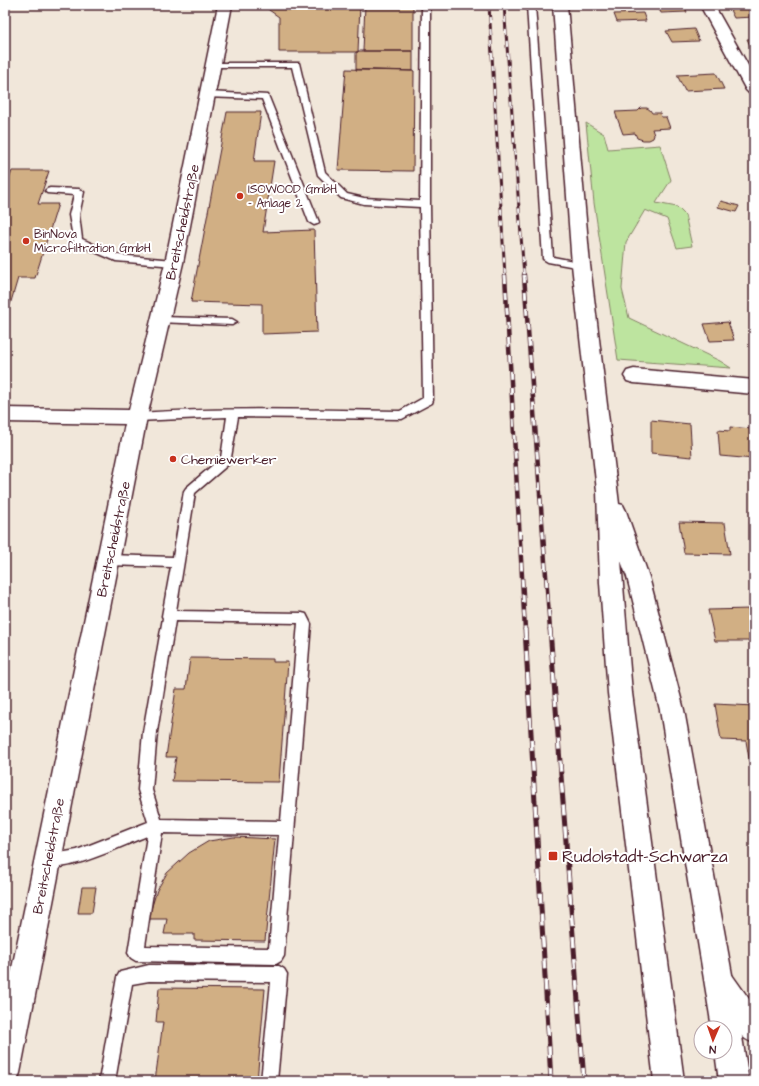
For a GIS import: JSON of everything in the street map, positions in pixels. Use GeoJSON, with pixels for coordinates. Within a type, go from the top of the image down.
{"type":"FeatureCollection","features":[{"type":"Feature","properties":{"kind":"street","name":"Breitscheidstraße"},"geometry":{"type":"LineString","coordinates":[[5,1073],[108,560],[138,417],[174,263],[225,5]]}},
{"type":"Feature","properties":{"kind":"street"},"geometry":{"type":"LineString","coordinates":[[560,5],[582,265],[608,491],[610,583],[620,693],[668,1081]]}},
{"type":"Feature","properties":{"kind":"street"},"geometry":{"type":"LineString","coordinates":[[707,5],[754,90]]}},
{"type":"Feature","properties":{"kind":"street"},"geometry":{"type":"LineString","coordinates":[[634,376],[754,387]]}},
{"type":"Feature","properties":{"kind":"street"},"geometry":{"type":"LineString","coordinates":[[5,415],[138,417]]}},
{"type":"Feature","properties":{"kind":"street"},"geometry":{"type":"LineString","coordinates":[[608,491],[638,577],[672,710],[719,980],[734,1081]]}},
{"type":"Feature","properties":{"kind":"street"},"geometry":{"type":"LineString","coordinates":[[719,980],[754,1028]]}},
{"type":"Feature","properties":{"kind":"lane"},"geometry":{"type":"LineString","coordinates":[[138,417],[232,413],[402,415],[428,400],[425,204],[426,5]]}},
{"type":"Feature","properties":{"kind":"lane"},"geometry":{"type":"LineString","coordinates":[[531,5],[548,259],[582,265]]}},
{"type":"Feature","properties":{"kind":"lane"},"geometry":{"type":"LineString","coordinates":[[213,65],[296,65],[321,173],[344,196],[364,201],[425,204]]}},
{"type":"Feature","properties":{"kind":"lane"},"geometry":{"type":"LineString","coordinates":[[207,95],[265,97],[314,222]]}},
{"type":"Feature","properties":{"kind":"lane"},"geometry":{"type":"LineString","coordinates":[[50,191],[79,192],[74,215],[77,241],[116,258],[174,263]]}},
{"type":"Feature","properties":{"kind":"lane"},"geometry":{"type":"LineString","coordinates":[[161,320],[232,322]]}},
{"type":"Feature","properties":{"kind":"lane"},"geometry":{"type":"LineString","coordinates":[[168,616],[302,618],[305,624],[276,956],[136,953],[156,826],[145,790],[150,732],[168,616],[190,491],[226,460],[232,413]]}},
{"type":"Feature","properties":{"kind":"lane"},"geometry":{"type":"LineString","coordinates":[[108,560],[178,562]]}},
{"type":"Feature","properties":{"kind":"lane"},"geometry":{"type":"LineString","coordinates":[[47,861],[77,857],[156,826],[288,828]]}},
{"type":"Feature","properties":{"kind":"lane"},"geometry":{"type":"LineString","coordinates":[[108,1081],[125,978],[149,972],[279,974],[269,1081]]}},
{"type":"Feature","properties":{"kind":"green space"},"geometry":{"type":"Polygon","coordinates":[[[586,123],[604,134],[608,149],[660,145],[671,180],[656,203],[677,207],[685,215],[692,246],[677,248],[667,219],[645,210],[626,242],[622,289],[629,318],[720,361],[731,368],[618,360],[594,203],[586,123]]]}},
{"type":"Feature","properties":{"kind":"building"},"geometry":{"type":"Polygon","coordinates":[[[264,5],[360,5],[358,52],[279,52],[279,17],[264,5]]]}},
{"type":"Feature","properties":{"kind":"building"},"geometry":{"type":"Polygon","coordinates":[[[365,5],[413,5],[413,51],[363,51],[365,5]]]}},
{"type":"Feature","properties":{"kind":"building"},"geometry":{"type":"Polygon","coordinates":[[[657,5],[684,5],[687,12],[661,13],[657,5]]]}},
{"type":"Feature","properties":{"kind":"building"},"geometry":{"type":"Polygon","coordinates":[[[754,5],[754,17],[734,18],[728,6],[754,5]]]}},
{"type":"Feature","properties":{"kind":"building"},"geometry":{"type":"Polygon","coordinates":[[[643,13],[646,21],[617,22],[614,14],[643,13]]]}},
{"type":"Feature","properties":{"kind":"building"},"geometry":{"type":"Polygon","coordinates":[[[694,29],[699,41],[672,42],[666,31],[694,29]]]}},
{"type":"Feature","properties":{"kind":"building"},"geometry":{"type":"Polygon","coordinates":[[[747,39],[754,39],[754,51],[753,51],[747,39]]]}},
{"type":"Feature","properties":{"kind":"building"},"geometry":{"type":"Polygon","coordinates":[[[413,51],[413,71],[356,70],[356,52],[413,51]]]}},
{"type":"Feature","properties":{"kind":"building"},"geometry":{"type":"Polygon","coordinates":[[[346,69],[414,71],[413,171],[338,170],[346,69]]]}},
{"type":"Feature","properties":{"kind":"building"},"geometry":{"type":"Polygon","coordinates":[[[716,73],[724,89],[685,91],[677,75],[716,73]]]}},
{"type":"Feature","properties":{"kind":"building"},"geometry":{"type":"Polygon","coordinates":[[[641,108],[647,108],[652,113],[660,113],[661,117],[666,117],[670,128],[652,129],[654,135],[653,138],[649,140],[637,138],[635,133],[623,134],[615,112],[638,111],[641,108]]]}},
{"type":"Feature","properties":{"kind":"building","name":"ISOWOOD GmbH - Anlage 2"},"geometry":{"type":"Polygon","coordinates":[[[227,112],[261,112],[254,161],[274,161],[263,232],[314,230],[317,332],[262,334],[262,304],[191,302],[227,112]]]}},
{"type":"Feature","properties":{"kind":"building","name":"BinNova Microfiltration GmbH"},"geometry":{"type":"Polygon","coordinates":[[[12,171],[49,171],[38,204],[58,204],[35,278],[18,278],[10,305],[5,305],[5,190],[12,171]]]}},
{"type":"Feature","properties":{"kind":"building"},"geometry":{"type":"Polygon","coordinates":[[[721,201],[739,206],[736,212],[718,207],[721,201]]]}},
{"type":"Feature","properties":{"kind":"building"},"geometry":{"type":"Polygon","coordinates":[[[728,322],[734,340],[710,341],[704,324],[728,322]]]}},
{"type":"Feature","properties":{"kind":"building"},"geometry":{"type":"Polygon","coordinates":[[[651,420],[690,424],[692,457],[651,453],[651,420]]]}},
{"type":"Feature","properties":{"kind":"building"},"geometry":{"type":"Polygon","coordinates":[[[730,427],[752,429],[752,433],[754,433],[754,459],[720,456],[718,430],[730,431],[730,427]]]}},
{"type":"Feature","properties":{"kind":"building"},"geometry":{"type":"Polygon","coordinates":[[[679,522],[725,523],[730,554],[684,553],[679,522]]]}},
{"type":"Feature","properties":{"kind":"building"},"geometry":{"type":"Polygon","coordinates":[[[750,522],[754,522],[754,541],[750,522]]]}},
{"type":"Feature","properties":{"kind":"building"},"geometry":{"type":"Polygon","coordinates":[[[751,609],[754,621],[754,641],[715,641],[708,610],[751,609]]]}},
{"type":"Feature","properties":{"kind":"building"},"geometry":{"type":"Polygon","coordinates":[[[190,658],[273,659],[273,662],[288,662],[279,782],[172,781],[176,757],[166,757],[176,689],[186,689],[190,658]]]}},
{"type":"Feature","properties":{"kind":"building"},"geometry":{"type":"Polygon","coordinates":[[[715,704],[754,706],[754,787],[746,741],[721,740],[715,704]]]}},
{"type":"Feature","properties":{"kind":"building"},"geometry":{"type":"Polygon","coordinates":[[[234,837],[275,839],[265,941],[194,940],[194,934],[164,934],[167,919],[148,919],[157,890],[167,873],[189,853],[209,841],[234,837]]]}},
{"type":"Feature","properties":{"kind":"building"},"geometry":{"type":"Polygon","coordinates":[[[82,887],[96,887],[92,913],[78,913],[82,887]]]}},
{"type":"Feature","properties":{"kind":"building"},"geometry":{"type":"Polygon","coordinates":[[[159,988],[265,989],[257,1081],[155,1081],[163,1022],[156,1022],[159,988]]]}},
{"type":"Feature","properties":{"kind":"railway"},"geometry":{"type":"LineString","coordinates":[[489,5],[505,276]]}},
{"type":"Feature","properties":{"kind":"railway"},"geometry":{"type":"LineString","coordinates":[[504,5],[524,276]]}},
{"type":"Feature","properties":{"kind":"railway"},"geometry":{"type":"LineString","coordinates":[[505,275],[525,630]]}},
{"type":"Feature","properties":{"kind":"railway"},"geometry":{"type":"LineString","coordinates":[[524,275],[550,630]]}},
{"type":"Feature","properties":{"kind":"railway"},"geometry":{"type":"LineString","coordinates":[[525,629],[551,1081]]}},
{"type":"Feature","properties":{"kind":"railway"},"geometry":{"type":"LineString","coordinates":[[550,629],[584,1081]]}},
{"type":"Feature","properties":{"kind":"place","name":"ISOWOOD GmbH - Anlage 2"},"geometry":{"type":"Point","coordinates":[240,196]}},
{"type":"Feature","properties":{"kind":"place","name":"BinNova Microfiltration GmbH"},"geometry":{"type":"Point","coordinates":[26,241]}},
{"type":"Feature","properties":{"kind":"place","name":"Chemiewerker"},"geometry":{"type":"Point","coordinates":[173,459]}},
{"type":"Feature","properties":{"kind":"place","name":"Rudolstadt-Schwarza"},"geometry":{"type":"Point","coordinates":[553,856]}}]}
